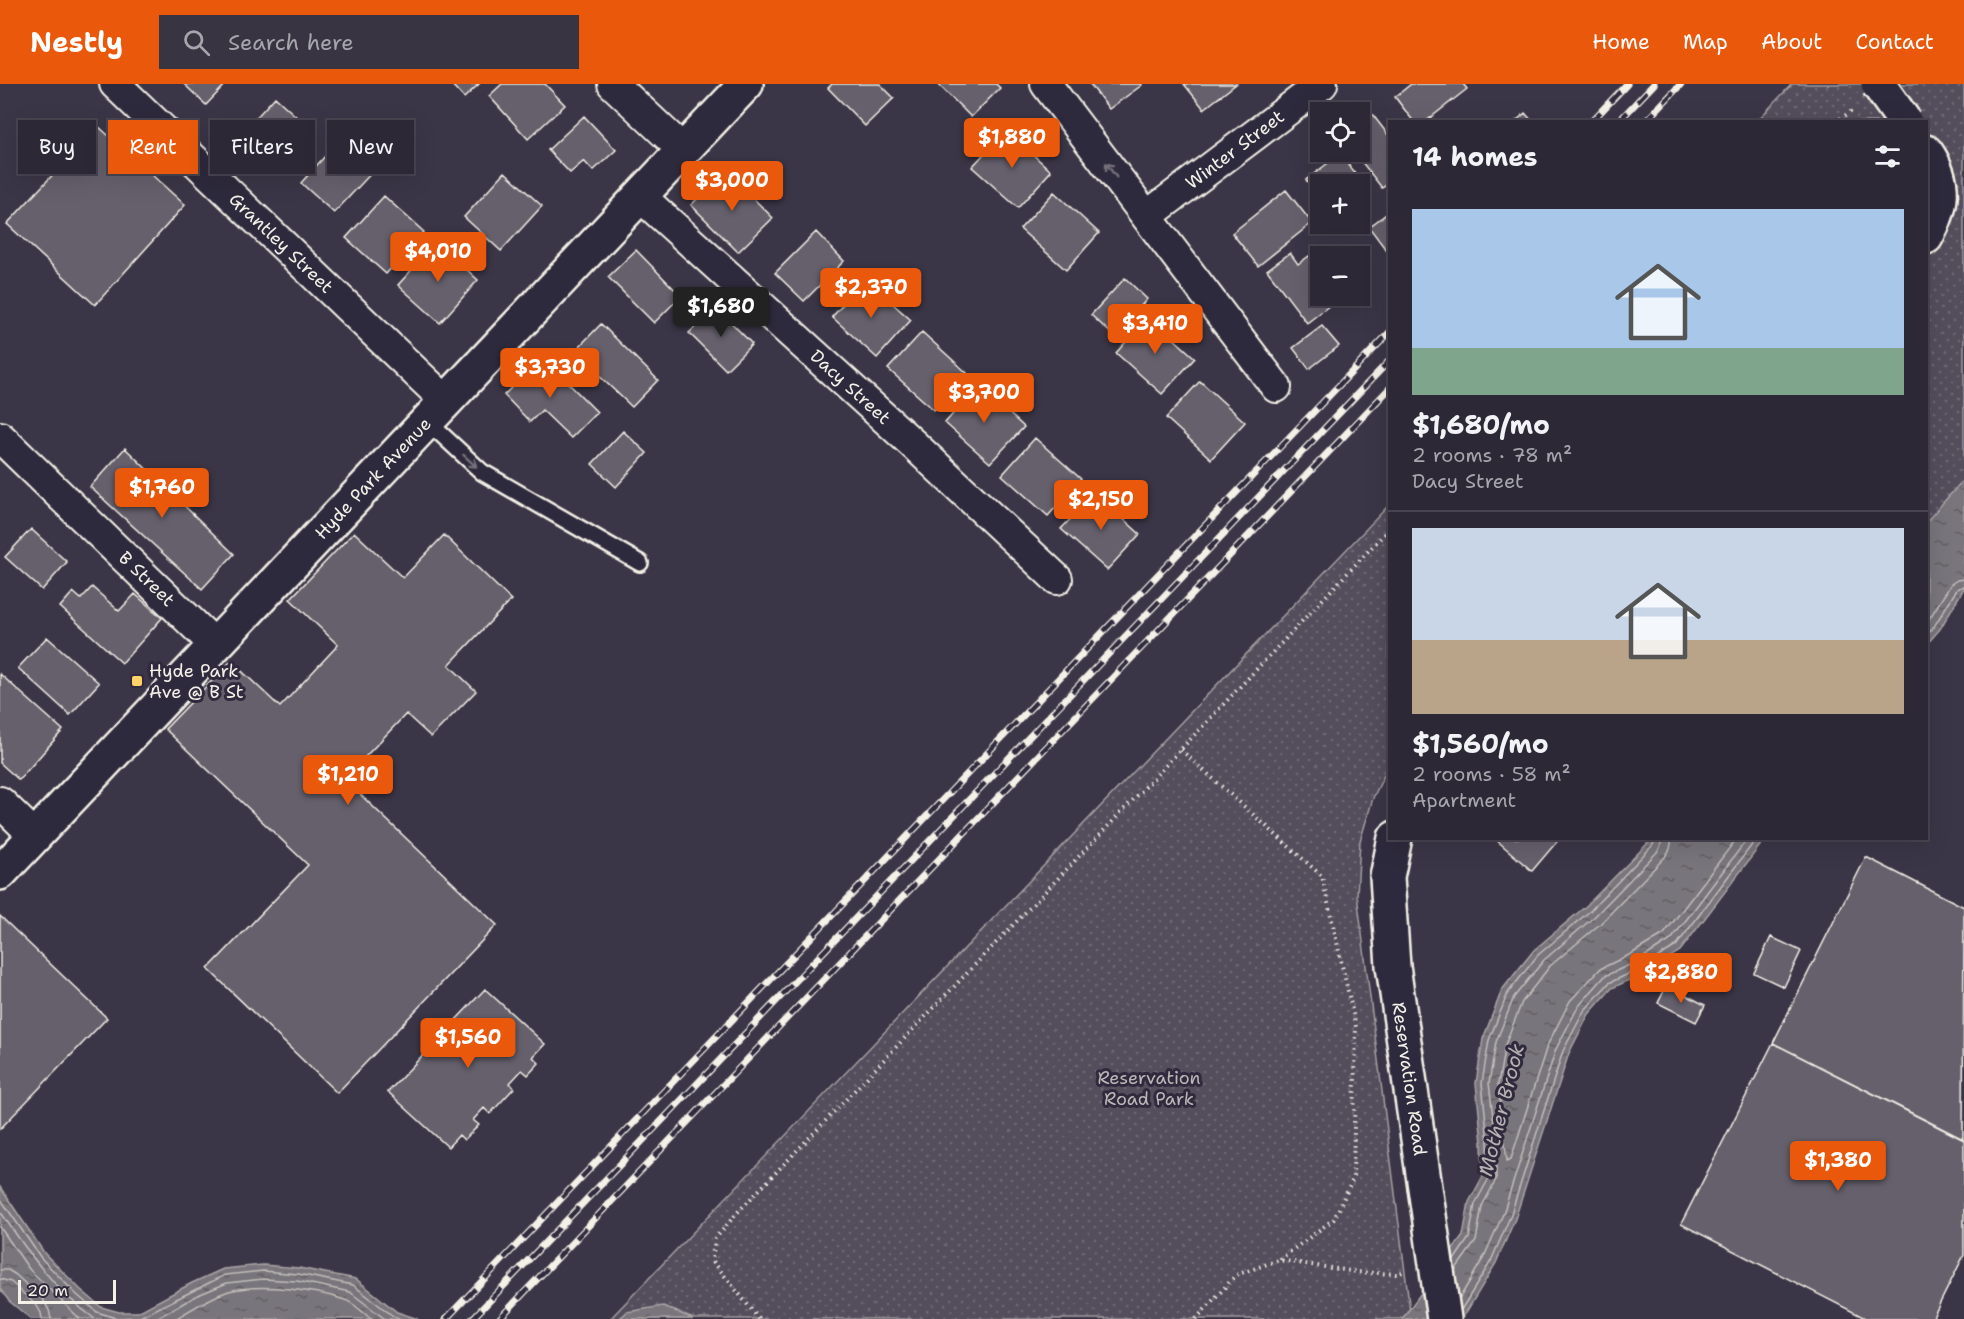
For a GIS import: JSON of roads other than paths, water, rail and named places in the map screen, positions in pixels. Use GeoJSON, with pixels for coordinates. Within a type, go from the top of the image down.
{"type":"FeatureCollection","features":[{"type":"Feature","properties":{"kind":"main road","name":"Hyde Park Avenue"},"geometry":{"type":"LineString","coordinates":[[0,873],[746,84]]}},
{"type":"Feature","properties":{"kind":"main road"},"geometry":{"type":"LineString","coordinates":[[1878,84],[1904,120]]}},
{"type":"Feature","properties":{"kind":"main road"},"geometry":{"type":"LineString","coordinates":[[1928,233],[1937,217],[1941,190],[1930,157]]}},
{"type":"Feature","properties":{"kind":"main road","name":"Reservation Road"},"geometry":{"type":"LineString","coordinates":[[1395,840],[1387,877],[1393,966],[1444,1319]]}},
{"type":"Feature","properties":{"kind":"street","name":"Grantley Street"},"geometry":{"type":"LineString","coordinates":[[115,84],[436,411]]}},
{"type":"Feature","properties":{"kind":"street"},"geometry":{"type":"LineString","coordinates":[[613,84],[683,150]]}},
{"type":"Feature","properties":{"kind":"street"},"geometry":{"type":"LineString","coordinates":[[1046,84],[1276,387]]}},
{"type":"Feature","properties":{"kind":"street","name":"Winter Street"},"geometry":{"type":"LineString","coordinates":[[1147,216],[1322,84]]}},
{"type":"Feature","properties":{"kind":"street","name":"Dacy Street"},"geometry":{"type":"LineString","coordinates":[[640,196],[912,443],[1057,579]]}},
{"type":"Feature","properties":{"kind":"street","name":"B Street"},"geometry":{"type":"LineString","coordinates":[[0,437],[215,645]]}},
{"type":"Feature","properties":{"kind":"street"},"geometry":{"type":"LineString","coordinates":[[0,802],[35,836]]}},
{"type":"Feature","properties":{"kind":"lane"},"geometry":{"type":"LineString","coordinates":[[436,411],[482,472],[640,563]]}},
{"type":"Feature","properties":{"kind":"water"},"geometry":{"type":"Polygon","coordinates":[[[1964,479],[1964,588],[1940,629],[1928,643],[1928,520],[1964,479]]]}},
{"type":"Feature","properties":{"kind":"water","name":"Mother Brook"},"geometry":{"type":"Polygon","coordinates":[[[1651,840],[1764,840],[1680,951],[1642,974],[1612,988],[1589,1014],[1569,1053],[1515,1219],[1496,1263],[1462,1319],[1402,1319],[1463,1236],[1469,1202],[1483,1176],[1476,1083],[1483,1039],[1502,990],[1534,950],[1586,906],[1651,840]]]}},
{"type":"Feature","properties":{"kind":"water"},"geometry":{"type":"Polygon","coordinates":[[[0,1187],[45,1254],[101,1307],[119,1312],[138,1312],[223,1269],[263,1265],[299,1268],[356,1279],[397,1312],[418,1319],[31,1319],[9,1301],[0,1289],[0,1187]]]}},
{"type":"Feature","properties":{"kind":"water"},"geometry":{"type":"Polygon","coordinates":[[[663,1306],[693,1319],[619,1319],[627,1312],[663,1306]]]}},
{"type":"Feature","properties":{"kind":"railway"},"geometry":{"type":"LineString","coordinates":[[1593,120],[1627,84]]}},
{"type":"Feature","properties":{"kind":"railway"},"geometry":{"type":"LineString","coordinates":[[1620,120],[1654,84]]}},
{"type":"Feature","properties":{"kind":"railway"},"geometry":{"type":"LineString","coordinates":[[1647,120],[1681,84]]}},
{"type":"Feature","properties":{"kind":"railway"},"geometry":{"type":"LineString","coordinates":[[446,1319],[1388,334]]}},
{"type":"Feature","properties":{"kind":"railway"},"geometry":{"type":"LineString","coordinates":[[472,1319],[1388,362]]}},
{"type":"Feature","properties":{"kind":"railway"},"geometry":{"type":"LineString","coordinates":[[499,1319],[1388,390]]}},
{"type":"Feature","properties":{"kind":"place","name":"Hyde Park Ave @ B St"},"geometry":{"type":"Point","coordinates":[137,681]}},
{"type":"Feature","properties":{"kind":"park label","name":"Reservation Road Park"},"geometry":{"type":"Point","coordinates":[1149,1088]}}]}
